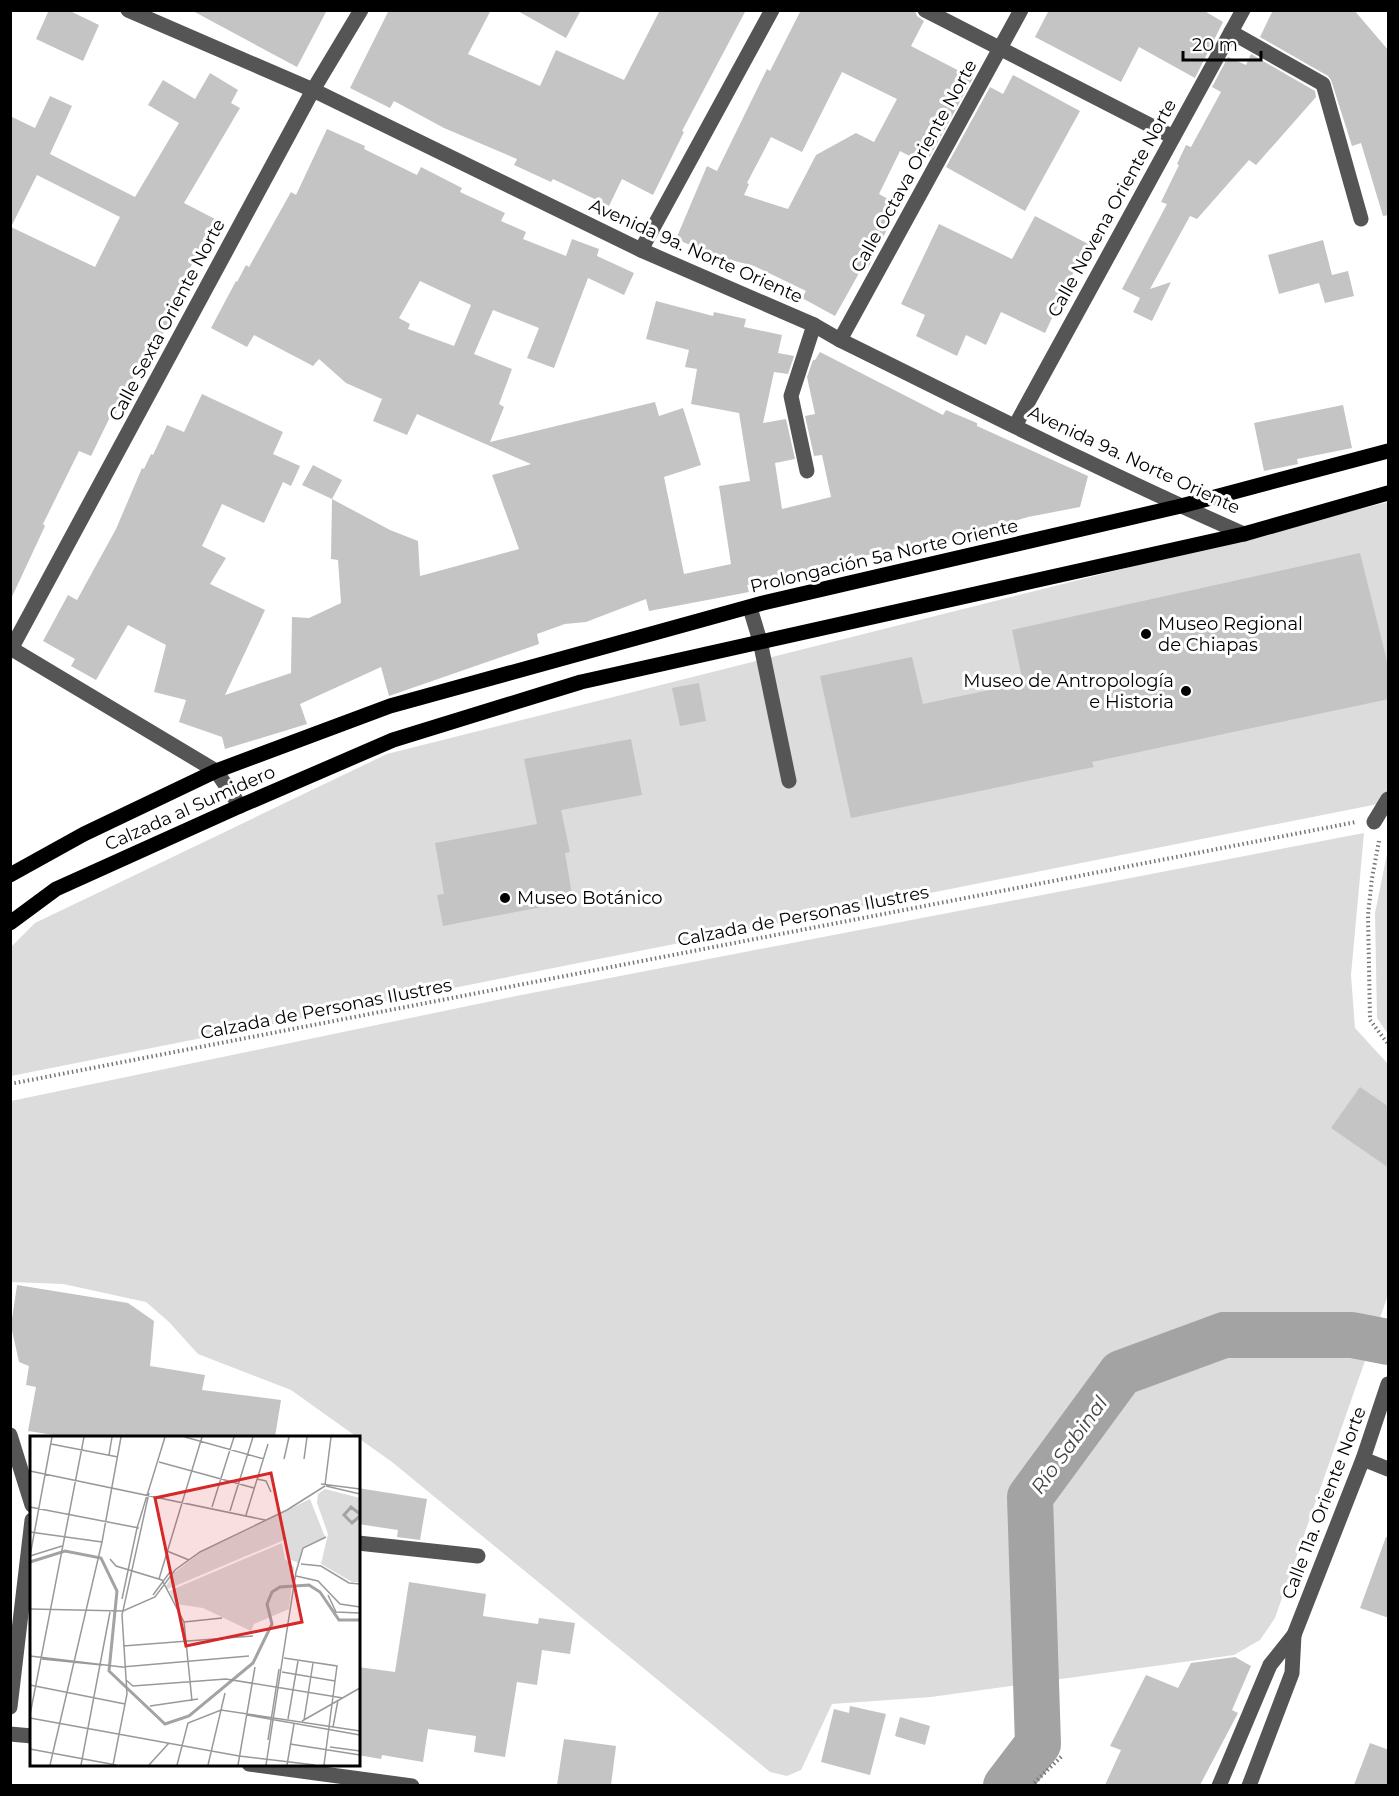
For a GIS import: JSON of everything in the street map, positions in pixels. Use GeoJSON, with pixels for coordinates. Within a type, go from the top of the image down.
{"type":"FeatureCollection","features":[{"type":"Feature","properties":{"kind":"main road","name":"Prolongación 5a Norte Oriente"},"geometry":{"type":"LineString","coordinates":[[390,706],[763,603],[1181,506],[1389,451]]}},
{"type":"Feature","properties":{"kind":"main road"},"geometry":{"type":"LineString","coordinates":[[760,641],[1244,534],[1389,493]]}},
{"type":"Feature","properties":{"kind":"main road","name":"Calzada al Sumidero"},"geometry":{"type":"LineString","coordinates":[[10,923],[56,889],[393,740],[581,682],[760,641]]}},
{"type":"Feature","properties":{"kind":"main road","name":"Calzada al Sumidero"},"geometry":{"type":"LineString","coordinates":[[10,875],[84,834],[216,771],[390,706]]}},
{"type":"Feature","properties":{"kind":"street","name":"Avenida 9a. Norte Oriente"},"geometry":{"type":"LineString","coordinates":[[128,10],[313,90],[640,250],[814,325],[1015,426],[1244,534]]}},
{"type":"Feature","properties":{"kind":"street","name":"Calle Sexta Oriente Norte"},"geometry":{"type":"LineString","coordinates":[[11,650],[313,90],[361,10]]}},
{"type":"Feature","properties":{"kind":"street"},"geometry":{"type":"LineString","coordinates":[[640,250],[772,10]]}},
{"type":"Feature","properties":{"kind":"street"},"geometry":{"type":"LineString","coordinates":[[925,10],[1173,136]]}},
{"type":"Feature","properties":{"kind":"street","name":"Calle Octava Oriente Norte"},"geometry":{"type":"LineString","coordinates":[[840,340],[1021,10]]}},
{"type":"Feature","properties":{"kind":"street","name":"Calle Novena Oriente Norte"},"geometry":{"type":"LineString","coordinates":[[1015,426],[1243,10]]}},
{"type":"Feature","properties":{"kind":"street"},"geometry":{"type":"LineString","coordinates":[[1231,32],[1323,84],[1361,219]]}},
{"type":"Feature","properties":{"kind":"street"},"geometry":{"type":"LineString","coordinates":[[807,471],[791,396],[814,325]]}},
{"type":"Feature","properties":{"kind":"street"},"geometry":{"type":"LineString","coordinates":[[750,608],[760,641],[789,782]]}},
{"type":"Feature","properties":{"kind":"street"},"geometry":{"type":"LineString","coordinates":[[11,650],[216,771],[240,806]]}},
{"type":"Feature","properties":{"kind":"street"},"geometry":{"type":"LineString","coordinates":[[1374,822],[1389,798]]}},
{"type":"Feature","properties":{"kind":"street","name":"Calle 11a. Oriente Norte"},"geometry":{"type":"LineString","coordinates":[[1219,1785],[1270,1665],[1294,1635],[1363,1459],[1389,1384]]}},
{"type":"Feature","properties":{"kind":"street"},"geometry":{"type":"LineString","coordinates":[[10,1435],[30,1500]]}},
{"type":"Feature","properties":{"kind":"street"},"geometry":{"type":"LineString","coordinates":[[1363,1459],[1389,1470]]}},
{"type":"Feature","properties":{"kind":"street"},"geometry":{"type":"LineString","coordinates":[[10,1707],[30,1537]]}},
{"type":"Feature","properties":{"kind":"street"},"geometry":{"type":"LineString","coordinates":[[360,1543],[478,1556]]}},
{"type":"Feature","properties":{"kind":"street","name":"Calle 11a. Oriente Norte"},"geometry":{"type":"LineString","coordinates":[[1249,1785],[1292,1673],[1294,1635]]}},
{"type":"Feature","properties":{"kind":"street"},"geometry":{"type":"LineString","coordinates":[[10,1734],[30,1736]]}},
{"type":"Feature","properties":{"kind":"street"},"geometry":{"type":"LineString","coordinates":[[265,1766],[412,1785]]}},
{"type":"Feature","properties":{"kind":"path","name":"Calzada de Personas Ilustres"},"geometry":{"type":"LineString","coordinates":[[10,1084],[1366,820],[1374,822]]}},
{"type":"Feature","properties":{"kind":"path"},"geometry":{"type":"LineString","coordinates":[[1374,822],[1379,828],[1379,845],[1368,915],[1370,1020],[1389,1044]]}},
{"type":"Feature","properties":{"kind":"path"},"geometry":{"type":"LineString","coordinates":[[1031,1785],[1063,1755]]}},
{"type":"Feature","properties":{"kind":"shaded area"},"geometry":{"type":"Polygon","coordinates":[[[1388,502],[1388,802],[11,1076],[10,948],[35,923],[387,754],[1388,502]]]}},
{"type":"Feature","properties":{"kind":"shaded area"},"geometry":{"type":"Polygon","coordinates":[[[1364,833],[1351,975],[1355,1028],[1388,1064],[1388,1295],[1275,1618],[1260,1640],[1234,1655],[931,1697],[832,1704],[801,1770],[787,1776],[770,1772],[392,1462],[360,1439],[360,1436],[356,1436],[291,1390],[198,1354],[169,1322],[146,1302],[63,1284],[11,1282],[11,1101],[516,996],[1364,833]]]}},
{"type":"Feature","properties":{"kind":"shaded area"},"geometry":{"type":"Polygon","coordinates":[[[1388,849],[1388,1034],[1377,1018],[1375,913],[1388,849]]]}},
{"type":"Feature","properties":{"kind":"building"},"geometry":{"type":"Polygon","coordinates":[[[49,10],[68,10],[99,25],[83,61],[36,39],[49,10]]]}},
{"type":"Feature","properties":{"kind":"building"},"geometry":{"type":"Polygon","coordinates":[[[191,10],[327,10],[297,67],[191,10]]]}},
{"type":"Feature","properties":{"kind":"building"},"geometry":{"type":"Polygon","coordinates":[[[389,10],[491,10],[468,54],[540,86],[556,50],[624,80],[660,10],[746,10],[682,131],[684,132],[653,195],[622,179],[609,206],[553,179],[551,182],[514,165],[517,159],[444,128],[394,101],[390,108],[350,88],[389,10]]]}},
{"type":"Feature","properties":{"kind":"building"},"geometry":{"type":"Polygon","coordinates":[[[516,10],[581,10],[566,38],[516,10]]]}},
{"type":"Feature","properties":{"kind":"building"},"geometry":{"type":"Polygon","coordinates":[[[801,10],[915,10],[917,16],[924,21],[911,46],[973,78],[929,158],[924,156],[921,162],[900,151],[879,194],[899,205],[868,268],[863,266],[835,316],[802,298],[806,291],[754,266],[716,256],[676,239],[707,166],[717,171],[767,69],[770,71],[801,10]],[[842,72],[802,152],[771,137],[747,183],[749,184],[744,195],[788,209],[816,155],[856,133],[874,142],[897,99],[842,72]]]}},
{"type":"Feature","properties":{"kind":"building"},"geometry":{"type":"Polygon","coordinates":[[[1049,10],[1203,10],[1223,22],[1195,78],[1139,47],[1121,82],[1035,37],[1049,10]]]}},
{"type":"Feature","properties":{"kind":"building"},"geometry":{"type":"Polygon","coordinates":[[[1273,10],[1354,10],[1389,51],[1389,215],[1383,216],[1361,143],[1352,146],[1331,80],[1328,76],[1260,37],[1273,10]]]}},
{"type":"Feature","properties":{"kind":"building"},"geometry":{"type":"Polygon","coordinates":[[[1251,54],[1315,91],[1316,97],[1256,165],[1249,160],[1197,219],[1190,216],[1150,289],[1171,282],[1152,321],[1133,312],[1140,298],[1122,289],[1167,204],[1161,202],[1186,145],[1191,147],[1221,92],[1212,87],[1228,57],[1246,65],[1251,54]]]}},
{"type":"Feature","properties":{"kind":"building"},"geometry":{"type":"Polygon","coordinates":[[[210,73],[238,90],[231,103],[240,108],[184,203],[215,219],[180,288],[185,291],[148,363],[142,360],[114,417],[111,415],[91,456],[79,451],[43,524],[45,526],[10,601],[10,116],[35,128],[50,96],[72,106],[50,154],[135,197],[179,123],[148,105],[163,80],[195,99],[210,73]],[[37,175],[11,227],[95,267],[120,217],[37,175]]]}},
{"type":"Feature","properties":{"kind":"building"},"geometry":{"type":"Polygon","coordinates":[[[1013,75],[1080,111],[1025,211],[946,167],[990,87],[1003,94],[1013,75]]]}},
{"type":"Feature","properties":{"kind":"building"},"geometry":{"type":"Polygon","coordinates":[[[327,129],[365,146],[364,149],[417,175],[421,167],[462,188],[460,192],[505,213],[501,221],[526,232],[523,239],[566,256],[572,239],[599,249],[597,256],[634,273],[624,295],[588,278],[554,368],[527,358],[539,328],[493,310],[474,354],[512,369],[499,404],[504,407],[490,442],[655,402],[659,416],[683,408],[701,465],[664,477],[684,574],[731,564],[719,486],[750,481],[739,413],[691,404],[697,369],[685,367],[689,350],[646,339],[656,301],[713,316],[714,312],[746,319],[744,327],[782,335],[778,353],[794,356],[788,374],[774,372],[763,423],[786,419],[795,459],[775,463],[782,509],[831,497],[822,455],[814,456],[805,416],[815,414],[807,377],[813,360],[820,352],[943,415],[946,410],[977,423],[977,426],[1088,476],[1080,507],[1028,517],[939,543],[919,544],[840,561],[792,575],[759,580],[759,583],[747,585],[749,592],[649,611],[646,599],[586,622],[565,624],[537,634],[539,644],[389,696],[381,667],[300,704],[307,724],[225,749],[222,737],[179,722],[186,700],[154,692],[166,645],[128,625],[96,680],[71,666],[75,659],[43,641],[68,595],[77,600],[116,529],[142,468],[144,469],[151,454],[153,455],[167,425],[184,432],[202,394],[283,432],[273,454],[300,466],[291,486],[283,482],[264,523],[222,504],[202,546],[226,558],[210,584],[265,610],[225,695],[291,673],[292,617],[309,618],[341,603],[338,560],[331,559],[332,499],[390,530],[418,541],[420,576],[519,549],[492,475],[531,464],[417,414],[407,435],[373,421],[382,399],[346,383],[319,359],[313,366],[254,335],[247,347],[211,328],[236,281],[246,265],[249,267],[291,192],[296,195],[327,129]],[[420,281],[399,318],[410,324],[408,329],[454,346],[471,305],[420,281]]]}},
{"type":"Feature","properties":{"kind":"building"},"geometry":{"type":"Polygon","coordinates":[[[1035,216],[1094,247],[1080,272],[1075,269],[1045,333],[1001,312],[986,345],[966,335],[957,356],[916,336],[925,315],[901,304],[939,224],[1012,259],[1035,216]]]}},
{"type":"Feature","properties":{"kind":"building"},"geometry":{"type":"Polygon","coordinates":[[[1323,240],[1332,275],[1348,271],[1354,296],[1325,303],[1319,283],[1279,294],[1268,255],[1323,240]]]}},
{"type":"Feature","properties":{"kind":"building"},"geometry":{"type":"Polygon","coordinates":[[[1343,405],[1352,448],[1297,459],[1298,464],[1264,471],[1254,423],[1343,405]]]}},
{"type":"Feature","properties":{"kind":"building"},"geometry":{"type":"Polygon","coordinates":[[[313,465],[342,480],[332,499],[302,485],[313,465]]]}},
{"type":"Feature","properties":{"kind":"building","name":"Museo de Antropología e Historia"},"geometry":{"type":"Polygon","coordinates":[[[1360,553],[1389,669],[1389,699],[1092,762],[1094,767],[851,818],[820,676],[912,657],[923,704],[1023,683],[1012,630],[1360,553]]]}},
{"type":"Feature","properties":{"kind":"building"},"geometry":{"type":"Polygon","coordinates":[[[699,683],[706,721],[680,726],[672,688],[699,683]]]}},
{"type":"Feature","properties":{"kind":"building"},"geometry":{"type":"Polygon","coordinates":[[[631,739],[642,795],[561,810],[570,852],[565,853],[573,901],[443,926],[437,895],[444,894],[435,843],[537,824],[524,759],[631,739]]]}},
{"type":"Feature","properties":{"kind":"building"},"geometry":{"type":"Polygon","coordinates":[[[1360,1087],[1389,1107],[1389,1168],[1331,1128],[1360,1087]]]}},
{"type":"Feature","properties":{"kind":"building"},"geometry":{"type":"Polygon","coordinates":[[[17,1285],[128,1303],[154,1321],[150,1366],[205,1375],[202,1390],[281,1400],[275,1436],[60,1436],[28,1431],[36,1387],[26,1385],[29,1366],[19,1362],[11,1326],[17,1285]]]}},
{"type":"Feature","properties":{"kind":"building"},"geometry":{"type":"Polygon","coordinates":[[[360,1488],[427,1499],[420,1540],[397,1537],[398,1530],[360,1524],[360,1488]]]}},
{"type":"Feature","properties":{"kind":"building"},"geometry":{"type":"Polygon","coordinates":[[[1386,1537],[1389,1537],[1389,1618],[1360,1608],[1386,1537]]]}},
{"type":"Feature","properties":{"kind":"building"},"geometry":{"type":"Polygon","coordinates":[[[409,1582],[486,1594],[483,1616],[538,1624],[539,1618],[575,1623],[570,1654],[542,1650],[537,1685],[517,1682],[505,1757],[474,1752],[476,1736],[428,1729],[423,1762],[382,1755],[381,1759],[360,1755],[360,1667],[395,1672],[409,1582]]]}},
{"type":"Feature","properties":{"kind":"building"},"geometry":{"type":"Polygon","coordinates":[[[1235,1657],[1251,1666],[1232,1710],[1238,1713],[1200,1785],[1105,1785],[1121,1750],[1110,1746],[1146,1675],[1178,1688],[1191,1663],[1235,1657]]]}},
{"type":"Feature","properties":{"kind":"building"},"geometry":{"type":"Polygon","coordinates":[[[850,1706],[886,1714],[870,1775],[821,1762],[834,1709],[849,1713],[850,1706]]]}},
{"type":"Feature","properties":{"kind":"building"},"geometry":{"type":"Polygon","coordinates":[[[900,1717],[930,1726],[925,1745],[895,1736],[900,1717]]]}},
{"type":"Feature","properties":{"kind":"building"},"geometry":{"type":"Polygon","coordinates":[[[564,1739],[616,1746],[611,1785],[557,1785],[564,1739]]]}},
{"type":"Feature","properties":{"kind":"building"},"geometry":{"type":"Polygon","coordinates":[[[1370,1743],[1389,1750],[1389,1785],[1354,1785],[1370,1743]]]}},
{"type":"Feature","properties":{"kind":"waterway","name":"Río Sabinal"},"geometry":{"type":"LineString","coordinates":[[1006,1786],[1038,1744],[1030,1497],[1121,1373],[1224,1335],[1352,1335],[1388,1342]]}},
{"type":"Feature","properties":{"kind":"place","name":"Museo Regional de Chiapas"},"geometry":{"type":"Point","coordinates":[1146,634]}},
{"type":"Feature","properties":{"kind":"place","name":"Museo de Antropología e Historia"},"geometry":{"type":"Point","coordinates":[1186,691]}},
{"type":"Feature","properties":{"kind":"place","name":"Museo Botánico"},"geometry":{"type":"Point","coordinates":[505,898]}}]}
